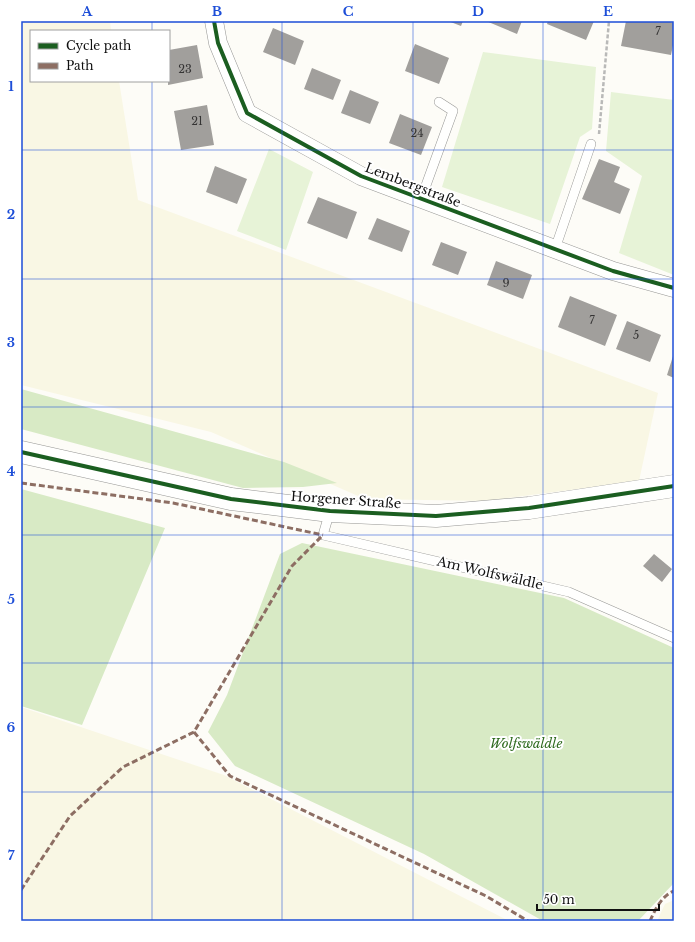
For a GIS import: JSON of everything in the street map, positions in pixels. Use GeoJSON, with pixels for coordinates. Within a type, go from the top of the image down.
{"type":"FeatureCollection","features":[{"type":"Feature","properties":{"kind":"street","name":"Lembergstraße"},"geometry":{"type":"LineString","coordinates":[[214,21],[218,43],[246,113],[353,172],[613,271],[674,288]]}},
{"type":"Feature","properties":{"kind":"street","name":"Horgener Straße"},"geometry":{"type":"LineString","coordinates":[[21,452],[231,499],[330,511],[436,516],[529,508],[674,486]]}},
{"type":"Feature","properties":{"kind":"lane"},"geometry":{"type":"LineString","coordinates":[[421,199],[453,112],[438,102]]}},
{"type":"Feature","properties":{"kind":"lane"},"geometry":{"type":"LineString","coordinates":[[555,249],[591,144]]}},
{"type":"Feature","properties":{"kind":"lane","name":"Am Wolfswäldle"},"geometry":{"type":"LineString","coordinates":[[330,511],[323,535],[569,592],[674,638]]}},
{"type":"Feature","properties":{"kind":"path"},"geometry":{"type":"LineString","coordinates":[[591,144],[598,136],[609,21]]}},
{"type":"Feature","properties":{"kind":"shaded area"},"geometry":{"type":"Polygon","coordinates":[[[21,21],[110,21],[111,30],[30,30],[30,82],[119,82],[138,200],[658,393],[639,481],[486,501],[365,499],[211,432],[21,385],[21,21]]]}},
{"type":"Feature","properties":{"kind":"shaded area"},"geometry":{"type":"Polygon","coordinates":[[[21,707],[224,775],[509,921],[21,921],[21,707]]]}},
{"type":"Feature","properties":{"kind":"shaded area"},"geometry":{"type":"Polygon","coordinates":[[[674,900],[674,921],[657,921],[665,904],[674,900]]]}},
{"type":"Feature","properties":{"kind":"green space"},"geometry":{"type":"Polygon","coordinates":[[[483,52],[596,67],[592,129],[580,137],[550,224],[442,187],[483,52]]]}},
{"type":"Feature","properties":{"kind":"green space"},"geometry":{"type":"Polygon","coordinates":[[[611,92],[674,100],[674,275],[619,253],[642,176],[606,151],[611,92]]]}},
{"type":"Feature","properties":{"kind":"green space"},"geometry":{"type":"Polygon","coordinates":[[[269,149],[313,172],[286,250],[237,231],[269,149]]]}},
{"type":"Feature","properties":{"kind":"green space"},"geometry":{"type":"Polygon","coordinates":[[[21,389],[284,462],[337,483],[303,487],[243,488],[21,429],[21,389]]]}},
{"type":"Feature","properties":{"kind":"green space"},"geometry":{"type":"Polygon","coordinates":[[[21,489],[165,528],[82,725],[21,706],[21,489]]]}},
{"type":"Feature","properties":{"kind":"green space","name":"Wolfswäldle"},"geometry":{"type":"Polygon","coordinates":[[[302,543],[564,598],[674,648],[674,883],[638,921],[543,921],[424,854],[235,766],[208,732],[227,695],[280,554],[302,543]]]}},
{"type":"Feature","properties":{"kind":"building"},"geometry":{"type":"Polygon","coordinates":[[[448,21],[463,21],[461,26],[448,21]]]}},
{"type":"Feature","properties":{"kind":"building"},"geometry":{"type":"Polygon","coordinates":[[[486,21],[522,21],[517,34],[486,21]]]}},
{"type":"Feature","properties":{"kind":"building"},"geometry":{"type":"Polygon","coordinates":[[[548,21],[594,21],[586,40],[547,24],[548,21]]]}},
{"type":"Feature","properties":{"kind":"building"},"geometry":{"type":"Polygon","coordinates":[[[626,21],[665,21],[674,23],[674,40],[671,55],[621,46],[626,21]]]}},
{"type":"Feature","properties":{"kind":"building"},"geometry":{"type":"Polygon","coordinates":[[[273,28],[304,41],[295,65],[263,52],[273,28]]]}},
{"type":"Feature","properties":{"kind":"building"},"geometry":{"type":"Polygon","coordinates":[[[415,44],[449,58],[439,84],[405,71],[415,44]]]}},
{"type":"Feature","properties":{"kind":"building"},"geometry":{"type":"Polygon","coordinates":[[[197,45],[203,78],[168,85],[168,82],[170,82],[170,50],[197,45]]]}},
{"type":"Feature","properties":{"kind":"building"},"geometry":{"type":"Polygon","coordinates":[[[312,68],[341,80],[333,100],[304,89],[312,68]]]}},
{"type":"Feature","properties":{"kind":"building"},"geometry":{"type":"Polygon","coordinates":[[[350,90],[379,102],[370,124],[341,113],[350,90]]]}},
{"type":"Feature","properties":{"kind":"building"},"geometry":{"type":"Polygon","coordinates":[[[207,105],[214,145],[181,150],[174,111],[207,105]]]}},
{"type":"Feature","properties":{"kind":"building"},"geometry":{"type":"Polygon","coordinates":[[[400,114],[432,127],[421,155],[389,143],[400,114]]]}},
{"type":"Feature","properties":{"kind":"building"},"geometry":{"type":"Polygon","coordinates":[[[599,159],[620,167],[614,182],[630,189],[620,214],[582,199],[599,159]]]}},
{"type":"Feature","properties":{"kind":"building"},"geometry":{"type":"Polygon","coordinates":[[[215,166],[247,179],[237,204],[206,192],[215,166]]]}},
{"type":"Feature","properties":{"kind":"building"},"geometry":{"type":"Polygon","coordinates":[[[318,197],[357,212],[347,239],[307,223],[318,197]]]}},
{"type":"Feature","properties":{"kind":"building"},"geometry":{"type":"Polygon","coordinates":[[[377,218],[410,231],[402,252],[368,239],[377,218]]]}},
{"type":"Feature","properties":{"kind":"building"},"geometry":{"type":"Polygon","coordinates":[[[441,242],[467,252],[458,275],[432,265],[441,242]]]}},
{"type":"Feature","properties":{"kind":"building"},"geometry":{"type":"Polygon","coordinates":[[[496,261],[532,275],[523,299],[487,285],[496,261]]]}},
{"type":"Feature","properties":{"kind":"building"},"geometry":{"type":"Polygon","coordinates":[[[570,296],[617,315],[605,346],[558,327],[570,296]]]}},
{"type":"Feature","properties":{"kind":"building"},"geometry":{"type":"Polygon","coordinates":[[[627,321],[661,335],[650,362],[616,349],[627,321]]]}},
{"type":"Feature","properties":{"kind":"building"},"geometry":{"type":"Polygon","coordinates":[[[674,353],[674,378],[667,375],[674,353]]]}},
{"type":"Feature","properties":{"kind":"building"},"geometry":{"type":"Polygon","coordinates":[[[654,554],[672,569],[662,582],[643,566],[654,554]]]}},
{"type":"Feature","properties":{"kind":"marked path"},"geometry":{"type":"LineString","coordinates":[[21,483],[173,503],[323,535]]}},
{"type":"Feature","properties":{"kind":"marked path"},"geometry":{"type":"LineString","coordinates":[[21,890],[70,816],[123,767],[194,732],[292,566],[323,535]]}},
{"type":"Feature","properties":{"kind":"marked path"},"geometry":{"type":"LineString","coordinates":[[194,732],[230,776],[486,896],[528,921]]}},
{"type":"Feature","properties":{"kind":"marked path"},"geometry":{"type":"LineString","coordinates":[[650,921],[662,899],[674,891]]}},
{"type":"Feature","properties":{"kind":"cycle path"},"geometry":{"type":"LineString","coordinates":[[214,21],[218,43],[247,113],[361,176],[613,271],[674,288]]}},
{"type":"Feature","properties":{"kind":"cycle path"},"geometry":{"type":"LineString","coordinates":[[21,452],[231,499],[330,511],[436,516],[529,508],[674,486]]}}]}
